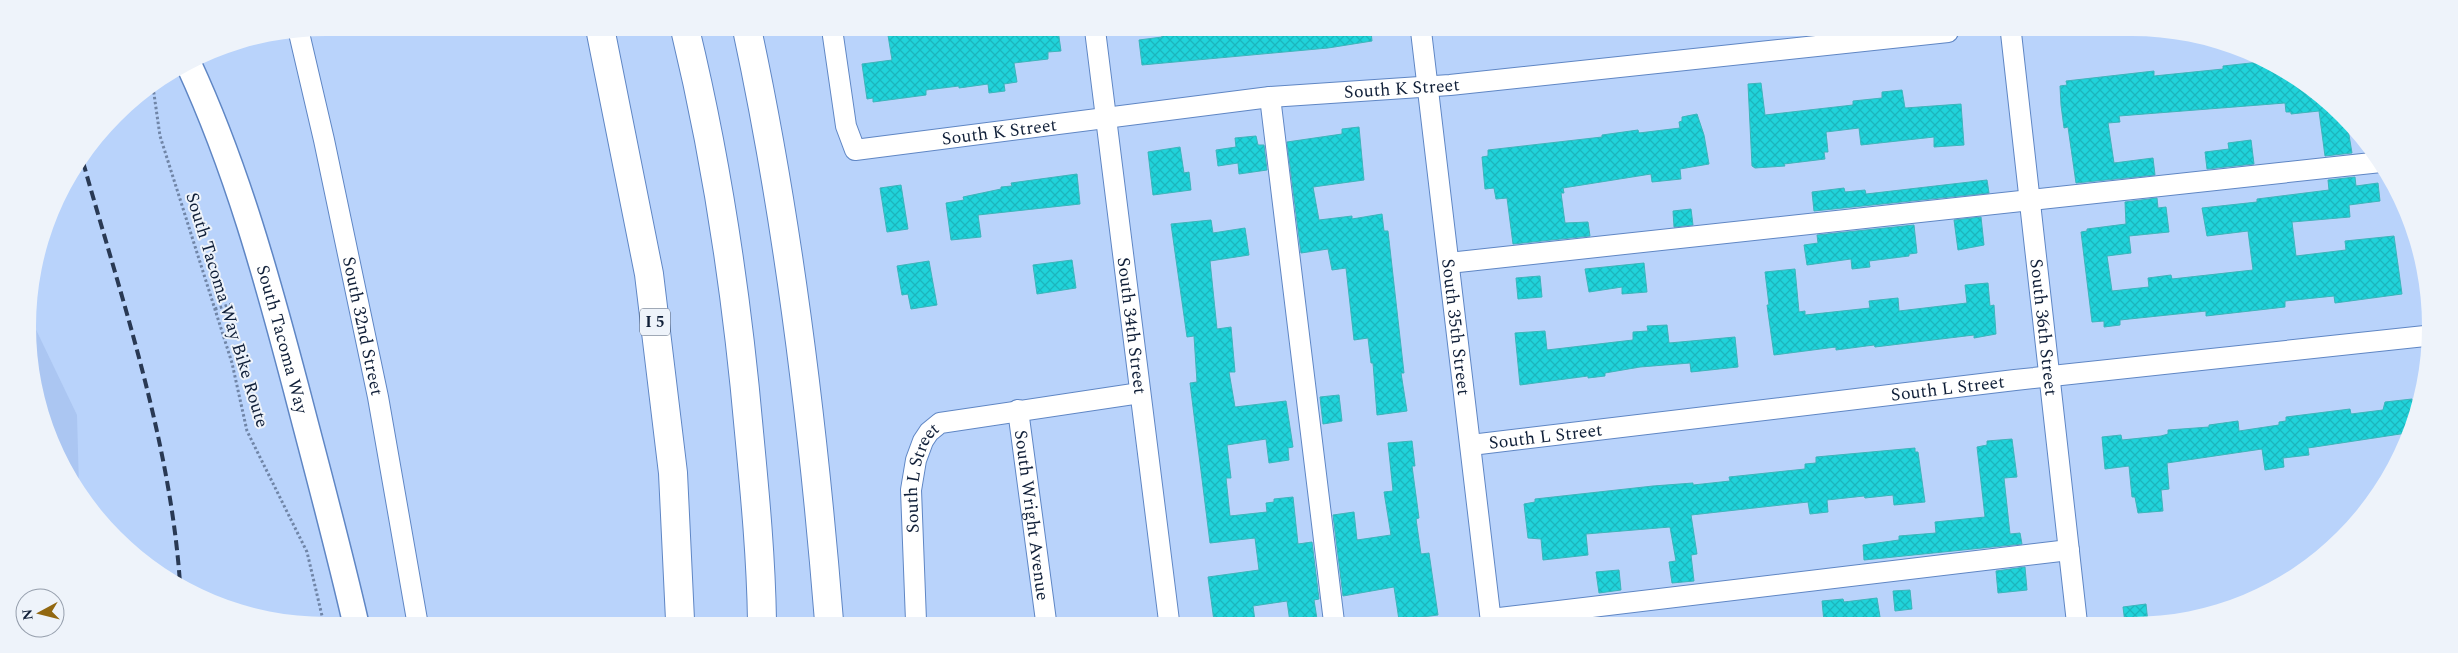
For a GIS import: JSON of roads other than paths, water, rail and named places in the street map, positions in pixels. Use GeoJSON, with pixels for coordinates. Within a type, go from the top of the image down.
{"type":"FeatureCollection","features":[{"type":"Feature","properties":{"kind":"highway","name":"I 5"},"geometry":{"type":"LineString","coordinates":[[602,36],[649,274],[673,473],[680,617]]}},
{"type":"Feature","properties":{"kind":"highway"},"geometry":{"type":"LineString","coordinates":[[687,36],[712,150],[732,281],[761,564],[762,617]]}},
{"type":"Feature","properties":{"kind":"highway"},"geometry":{"type":"LineString","coordinates":[[748,36],[784,225],[816,470],[829,617]]}},
{"type":"Feature","properties":{"kind":"main road","name":"South Tacoma Way"},"geometry":{"type":"LineString","coordinates":[[191,70],[212,115],[252,230],[286,348],[354,617]]}},
{"type":"Feature","properties":{"kind":"street","name":"South K Street"},"geometry":{"type":"LineString","coordinates":[[833,36],[846,126],[855,150],[1270,97],[1426,86],[1909,36]]}},
{"type":"Feature","properties":{"kind":"street","name":"South 34th Street"},"geometry":{"type":"LineString","coordinates":[[1096,36],[1168,617]]}},
{"type":"Feature","properties":{"kind":"street","name":"South 35th Street"},"geometry":{"type":"LineString","coordinates":[[1421,36],[1491,617]]}},
{"type":"Feature","properties":{"kind":"street","name":"South 36th Street"},"geometry":{"type":"LineString","coordinates":[[2011,36],[2076,617]]}},
{"type":"Feature","properties":{"kind":"street","name":"South 32nd Street"},"geometry":{"type":"LineString","coordinates":[[300,38],[324,140],[378,397],[416,617]]}},
{"type":"Feature","properties":{"kind":"street"},"geometry":{"type":"LineString","coordinates":[[1270,97],[1333,617]]}},
{"type":"Feature","properties":{"kind":"street"},"geometry":{"type":"LineString","coordinates":[[1449,263],[2371,163]]}},
{"type":"Feature","properties":{"kind":"street","name":"South L Street"},"geometry":{"type":"LineString","coordinates":[[1471,445],[2049,376],[2421,336]]}},
{"type":"Feature","properties":{"kind":"street","name":"South L Street"},"geometry":{"type":"LineString","coordinates":[[916,617],[911,490],[916,460],[923,441],[929,432],[940,423],[1140,393]]}},
{"type":"Feature","properties":{"kind":"street","name":"South Wright Avenue"},"geometry":{"type":"LineString","coordinates":[[1018,410],[1045,617]]}},
{"type":"Feature","properties":{"kind":"street"},"geometry":{"type":"LineString","coordinates":[[1516,617],[2069,550]]}},
{"type":"Feature","properties":{"kind":"railway"},"geometry":{"type":"LineString","coordinates":[[84,166],[128,318],[155,423],[175,530],[179,577]]}}]}
